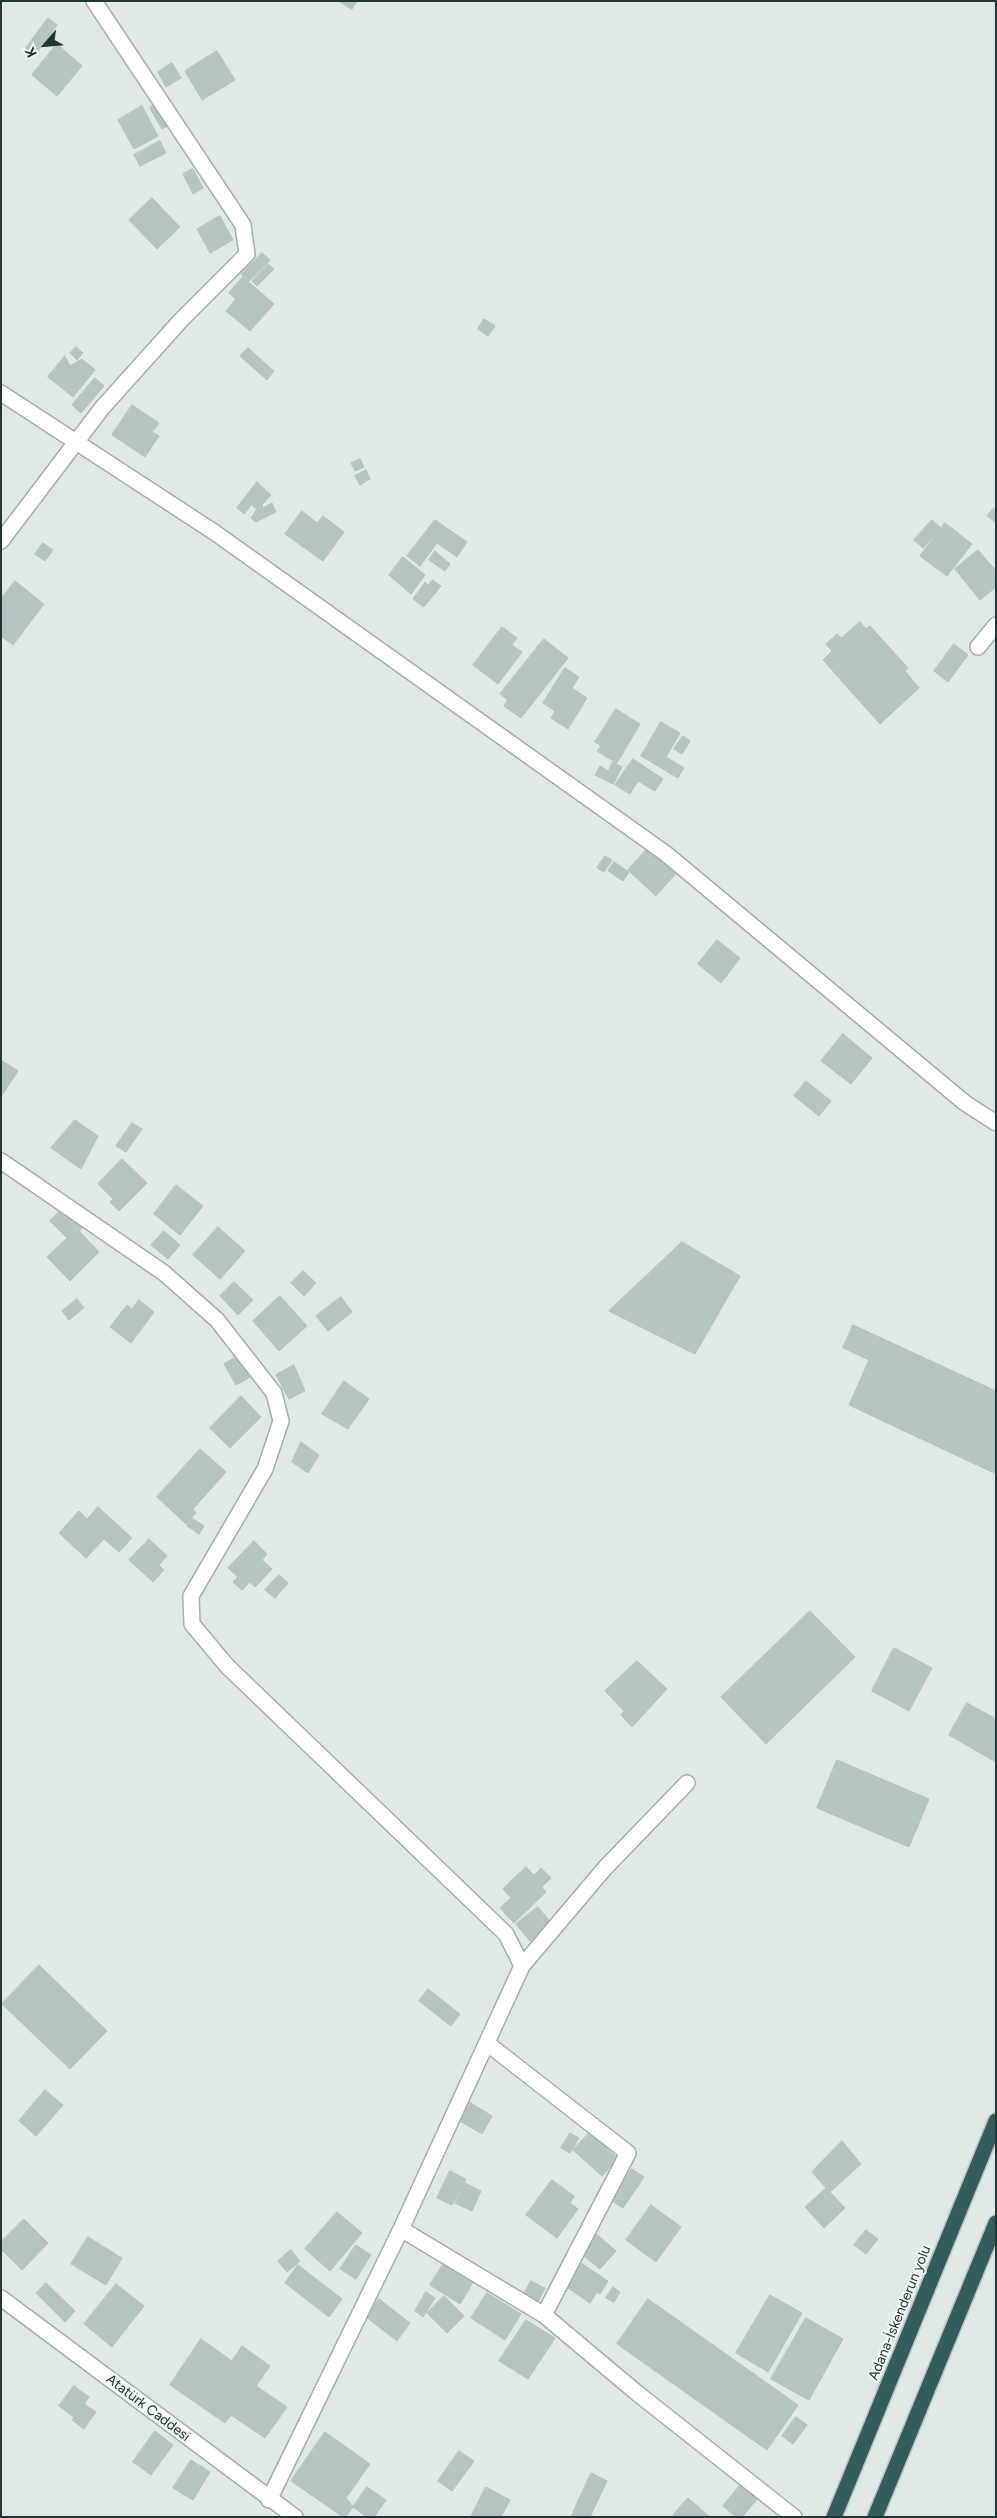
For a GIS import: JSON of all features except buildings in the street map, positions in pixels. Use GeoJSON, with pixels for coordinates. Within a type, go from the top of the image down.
{"type":"FeatureCollection","features":[{"type":"Feature","properties":{"kind":"highway","name":"Adana-İskenderun yolu"},"geometry":{"type":"LineString","coordinates":[[834,2517],[996,2121]]}},
{"type":"Feature","properties":{"kind":"highway"},"geometry":{"type":"LineString","coordinates":[[875,2517],[996,2222]]}},
{"type":"Feature","properties":{"kind":"street"},"geometry":{"type":"LineString","coordinates":[[1,541],[102,408],[168,334],[247,254],[243,225],[94,1]]}},
{"type":"Feature","properties":{"kind":"street"},"geometry":{"type":"LineString","coordinates":[[1,393],[214,532],[665,853],[965,1103],[996,1123]]}},
{"type":"Feature","properties":{"kind":"street"},"geometry":{"type":"LineString","coordinates":[[978,647],[996,625]]}},
{"type":"Feature","properties":{"kind":"street"},"geometry":{"type":"LineString","coordinates":[[1,1161],[164,1273],[217,1320],[274,1392],[281,1422],[265,1470],[191,1596],[192,1624],[227,1666],[506,1934],[522,1966]]}},
{"type":"Feature","properties":{"kind":"street"},"geometry":{"type":"LineString","coordinates":[[270,2500],[402,2229],[522,1966],[605,1868],[687,1783]]}},
{"type":"Feature","properties":{"kind":"street"},"geometry":{"type":"LineString","coordinates":[[488,2044],[628,2153],[544,2315]]}},
{"type":"Feature","properties":{"kind":"street"},"geometry":{"type":"LineString","coordinates":[[402,2229],[544,2315],[637,2393],[794,2517]]}},
{"type":"Feature","properties":{"kind":"street","name":"Atatürk Caddesi"},"geometry":{"type":"LineString","coordinates":[[1,2298],[295,2517]]}}]}
